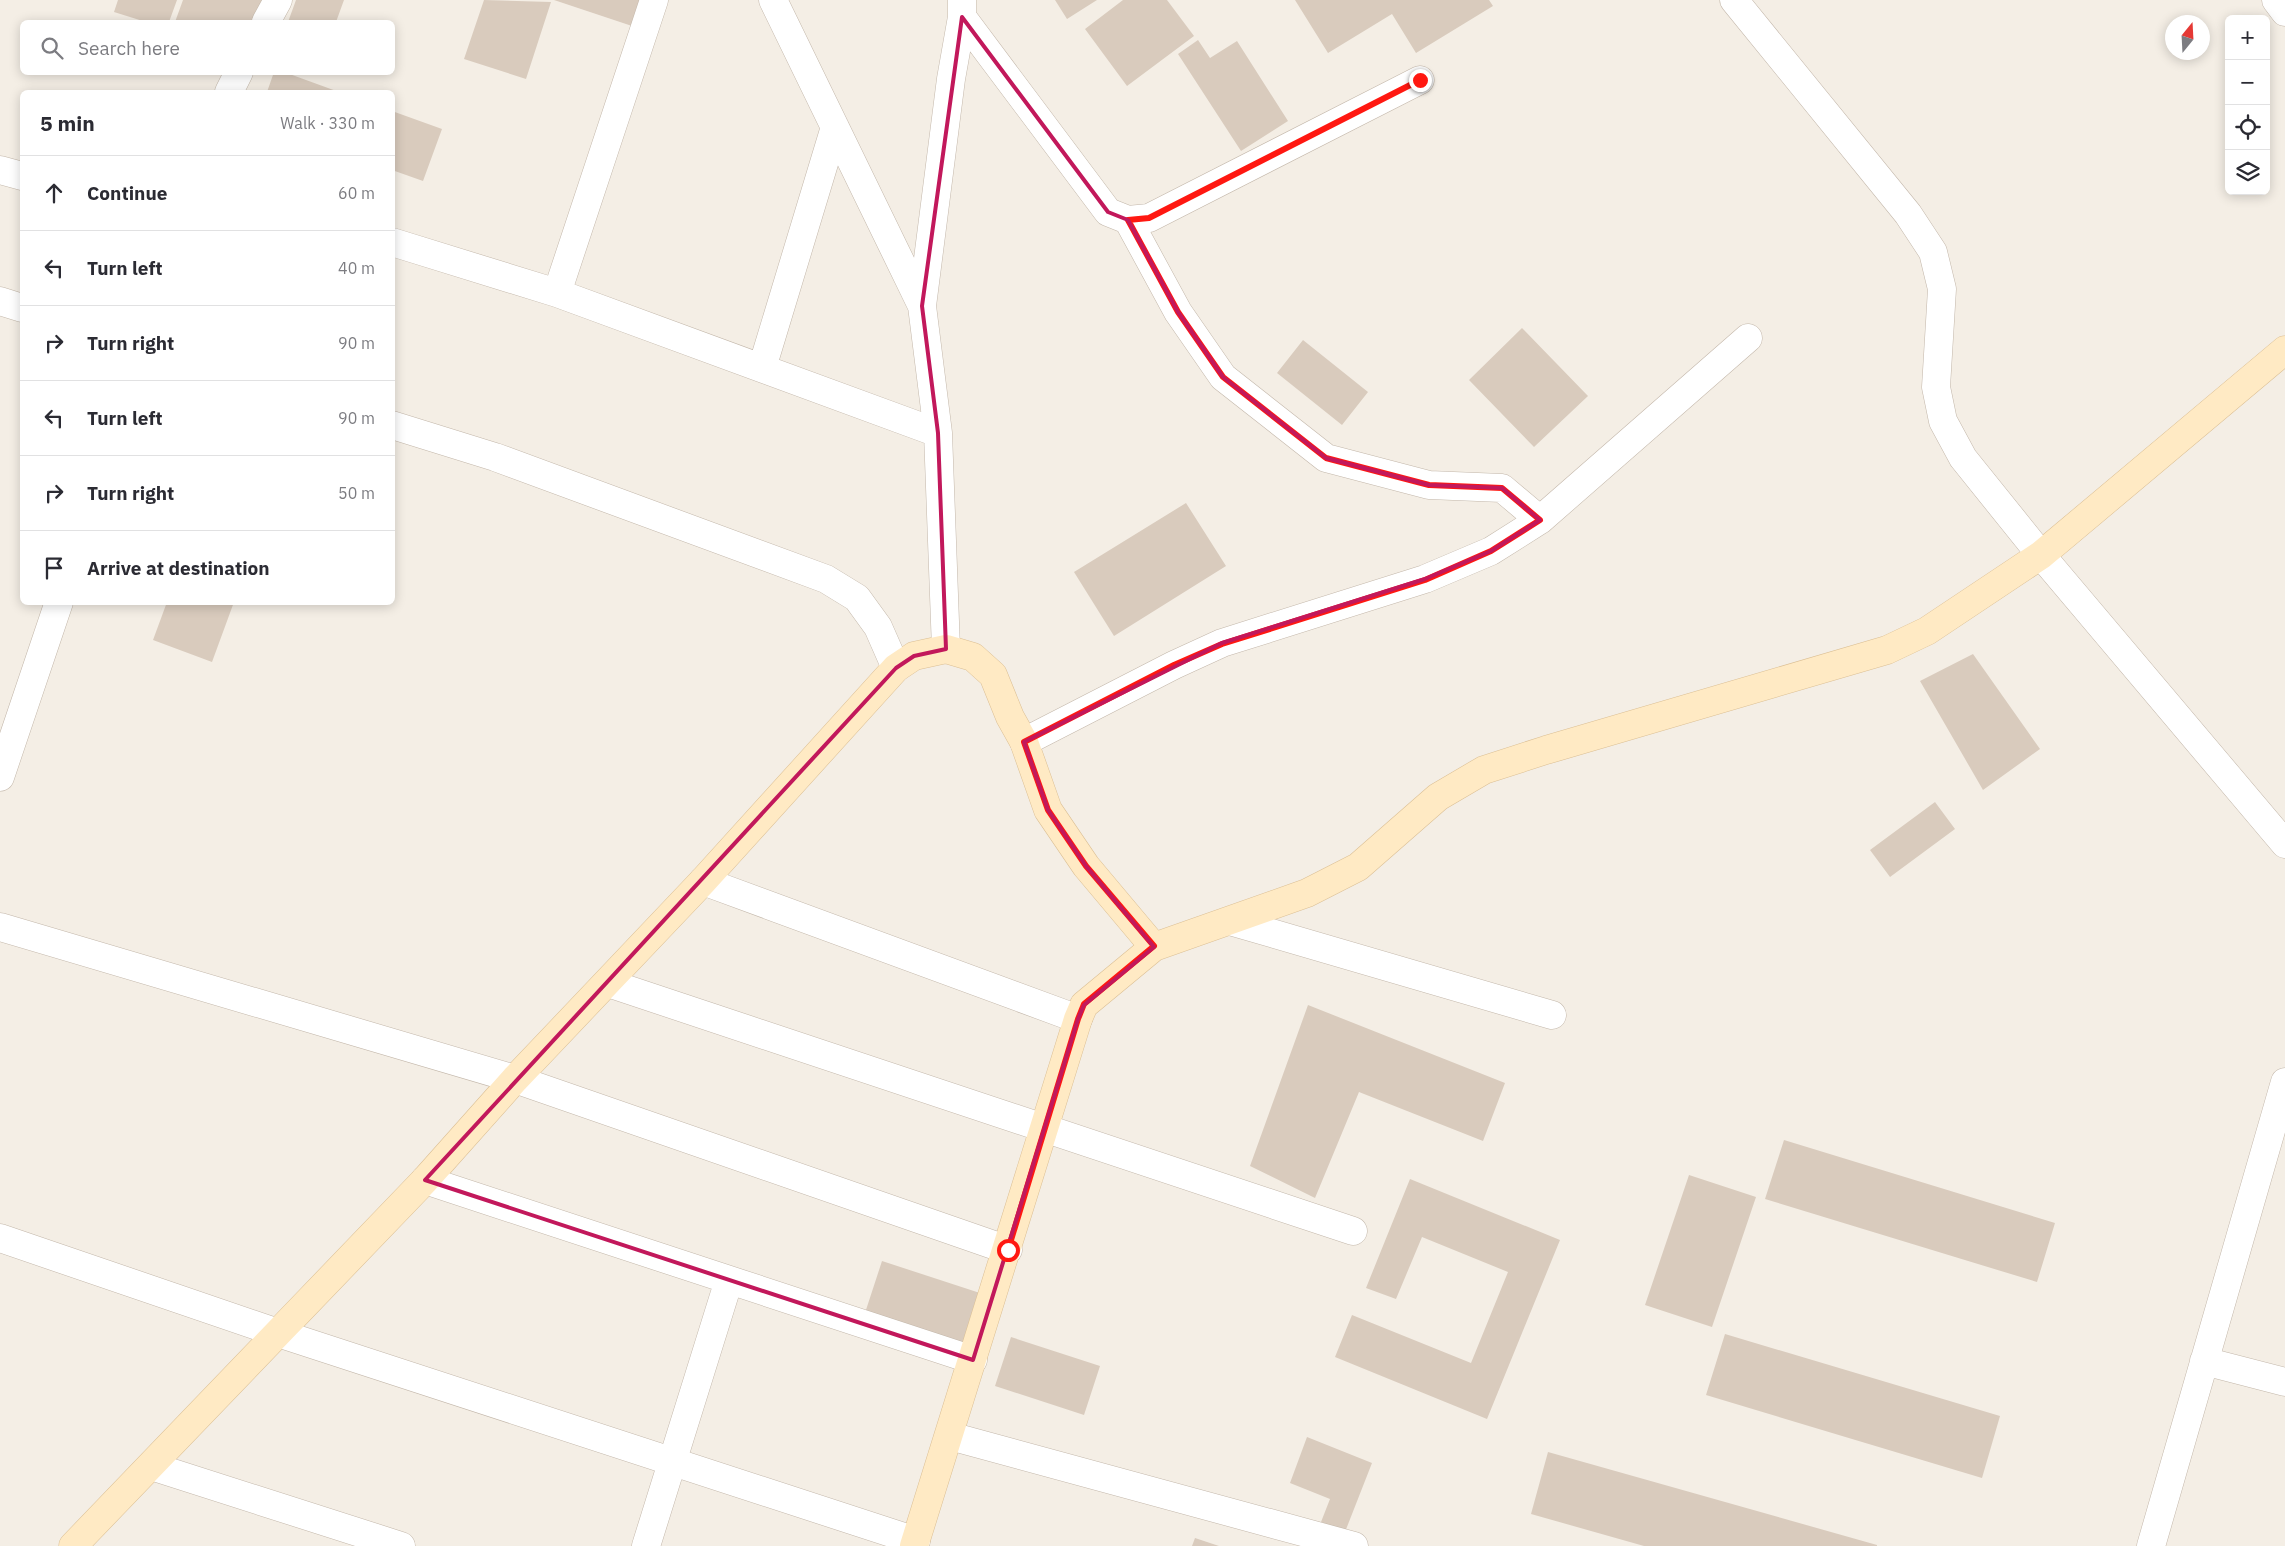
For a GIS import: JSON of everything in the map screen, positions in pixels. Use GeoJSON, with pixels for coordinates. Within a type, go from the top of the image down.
{"type":"FeatureCollection","features":[{"type":"Feature","properties":{"kind":"street"},"geometry":{"type":"LineString","coordinates":[[267,20],[278,0]]}},
{"type":"Feature","properties":{"kind":"street"},"geometry":{"type":"LineString","coordinates":[[558,293],[654,0]]}},
{"type":"Feature","properties":{"kind":"street"},"geometry":{"type":"LineString","coordinates":[[773,0],[922,306]]}},
{"type":"Feature","properties":{"kind":"street"},"geometry":{"type":"LineString","coordinates":[[1734,0],[1908,214],[1933,252],[1942,289],[1936,387],[1943,420],[1963,458],[2041,555],[2285,844]]}},
{"type":"Feature","properties":{"kind":"street"},"geometry":{"type":"LineString","coordinates":[[2276,0],[2285,12]]}},
{"type":"Feature","properties":{"kind":"street"},"geometry":{"type":"LineString","coordinates":[[962,8],[1108,212],[1128,220],[1149,218],[1420,80]]}},
{"type":"Feature","properties":{"kind":"street"},"geometry":{"type":"LineString","coordinates":[[946,649],[938,433],[922,306],[962,8]]}},
{"type":"Feature","properties":{"kind":"street"},"geometry":{"type":"LineString","coordinates":[[230,90],[238,75]]}},
{"type":"Feature","properties":{"kind":"street"},"geometry":{"type":"LineString","coordinates":[[762,368],[835,127]]}},
{"type":"Feature","properties":{"kind":"street"},"geometry":{"type":"LineString","coordinates":[[0,170],[20,175]]}},
{"type":"Feature","properties":{"kind":"street"},"geometry":{"type":"LineString","coordinates":[[1128,220],[1178,312],[1223,377],[1326,458],[1429,485],[1502,488],[1540,520]]}},
{"type":"Feature","properties":{"kind":"street"},"geometry":{"type":"LineString","coordinates":[[395,243],[558,293],[938,433]]}},
{"type":"Feature","properties":{"kind":"street"},"geometry":{"type":"LineString","coordinates":[[0,302],[20,307]]}},
{"type":"Feature","properties":{"kind":"street"},"geometry":{"type":"LineString","coordinates":[[1024,742],[1174,665],[1222,644],[1425,580],[1491,551],[1540,520],[1748,338]]}},
{"type":"Feature","properties":{"kind":"street"},"geometry":{"type":"LineString","coordinates":[[0,1238],[278,1333],[672,1461],[915,1543],[1084,1004],[1154,946],[1308,893],[1358,867],[1438,796],[1484,770],[1886,650],[1927,631],[2041,555],[2285,350]]}},
{"type":"Feature","properties":{"kind":"street"},"geometry":{"type":"LineString","coordinates":[[395,426],[494,457],[826,579],[857,598],[878,627],[896,668]]}},
{"type":"Feature","properties":{"kind":"street"},"geometry":{"type":"LineString","coordinates":[[0,777],[57,605]]}},
{"type":"Feature","properties":{"kind":"street"},"geometry":{"type":"LineString","coordinates":[[73,1546],[425,1180],[515,1079],[703,881],[896,668],[914,656],[946,649],[973,657],[993,675],[1010,717],[1024,742],[1048,810],[1086,866],[1154,946]]}},
{"type":"Feature","properties":{"kind":"street"},"geometry":{"type":"LineString","coordinates":[[703,881],[1078,1019]]}},
{"type":"Feature","properties":{"kind":"street"},"geometry":{"type":"LineString","coordinates":[[1230,921],[1552,1014]]}},
{"type":"Feature","properties":{"kind":"street"},"geometry":{"type":"LineString","coordinates":[[0,927],[515,1079],[1008,1250]]}},
{"type":"Feature","properties":{"kind":"street"},"geometry":{"type":"LineString","coordinates":[[608,983],[1353,1231]]}},
{"type":"Feature","properties":{"kind":"street"},"geometry":{"type":"LineString","coordinates":[[2151,1546],[2285,1082]]}},
{"type":"Feature","properties":{"kind":"street"},"geometry":{"type":"LineString","coordinates":[[425,1180],[973,1360]]}},
{"type":"Feature","properties":{"kind":"street"},"geometry":{"type":"LineString","coordinates":[[646,1546],[729,1280]]}},
{"type":"Feature","properties":{"kind":"street"},"geometry":{"type":"LineString","coordinates":[[2204,1360],[2285,1382]]}},
{"type":"Feature","properties":{"kind":"street"},"geometry":{"type":"LineString","coordinates":[[950,1436],[1354,1546]]}},
{"type":"Feature","properties":{"kind":"street"},"geometry":{"type":"LineString","coordinates":[[151,1466],[401,1546]]}},
{"type":"Feature","properties":{"kind":"highlighted area"},"geometry":{"type":"Polygon","coordinates":[[[962,17],[1108,212],[1128,220],[1178,312],[1223,377],[1326,458],[1429,485],[1502,488],[1540,520],[1491,551],[1425,579],[1222,643],[1024,742],[1048,810],[1086,866],[1154,947],[1084,1005],[1078,1019],[973,1360],[425,1180],[896,668],[914,656],[946,649],[938,433],[922,306],[962,17]]]}},
{"type":"Feature","properties":{"kind":"building"},"geometry":{"type":"Polygon","coordinates":[[[118,0],[177,0],[170,20],[140,20],[114,12],[118,0]]]}},
{"type":"Feature","properties":{"kind":"building"},"geometry":{"type":"Polygon","coordinates":[[[183,0],[264,0],[257,20],[176,20],[183,0]]]}},
{"type":"Feature","properties":{"kind":"building"},"geometry":{"type":"Polygon","coordinates":[[[296,0],[344,0],[337,20],[289,20],[296,0]]]}},
{"type":"Feature","properties":{"kind":"building"},"geometry":{"type":"Polygon","coordinates":[[[484,0],[551,2],[526,79],[464,59],[484,0]]]}},
{"type":"Feature","properties":{"kind":"building"},"geometry":{"type":"Polygon","coordinates":[[[554,0],[640,0],[632,26],[554,0]]]}},
{"type":"Feature","properties":{"kind":"building"},"geometry":{"type":"Polygon","coordinates":[[[1055,0],[1097,0],[1067,19],[1055,0]]]}},
{"type":"Feature","properties":{"kind":"building"},"geometry":{"type":"Polygon","coordinates":[[[1123,0],[1167,0],[1194,36],[1127,86],[1085,29],[1123,0]]]}},
{"type":"Feature","properties":{"kind":"building"},"geometry":{"type":"Polygon","coordinates":[[[1295,0],[1489,0],[1493,6],[1416,53],[1392,14],[1328,53],[1295,0]]]}},
{"type":"Feature","properties":{"kind":"building"},"geometry":{"type":"Polygon","coordinates":[[[1198,40],[1210,58],[1237,41],[1288,121],[1241,151],[1178,54],[1198,40]]]}},
{"type":"Feature","properties":{"kind":"building"},"geometry":{"type":"Polygon","coordinates":[[[273,75],[292,75],[334,90],[268,90],[273,75]]]}},
{"type":"Feature","properties":{"kind":"building"},"geometry":{"type":"Polygon","coordinates":[[[395,112],[442,129],[423,181],[395,171],[395,112]]]}},
{"type":"Feature","properties":{"kind":"building"},"geometry":{"type":"Polygon","coordinates":[[[1522,328],[1588,396],[1534,447],[1469,380],[1522,328]]]}},
{"type":"Feature","properties":{"kind":"building"},"geometry":{"type":"Polygon","coordinates":[[[1303,340],[1368,392],[1342,425],[1277,373],[1303,340]]]}},
{"type":"Feature","properties":{"kind":"building"},"geometry":{"type":"Polygon","coordinates":[[[1186,503],[1226,566],[1114,636],[1074,572],[1186,503]]]}},
{"type":"Feature","properties":{"kind":"building"},"geometry":{"type":"Polygon","coordinates":[[[166,605],[233,605],[212,662],[153,640],[166,605]]]}},
{"type":"Feature","properties":{"kind":"building"},"geometry":{"type":"Polygon","coordinates":[[[1973,654],[2040,749],[1983,790],[1920,681],[1973,654]]]}},
{"type":"Feature","properties":{"kind":"building"},"geometry":{"type":"Polygon","coordinates":[[[1935,802],[1955,829],[1890,877],[1870,850],[1935,802]]]}},
{"type":"Feature","properties":{"kind":"building"},"geometry":{"type":"Polygon","coordinates":[[[1308,1005],[1505,1083],[1483,1141],[1359,1092],[1315,1198],[1250,1166],[1308,1005]]]}},
{"type":"Feature","properties":{"kind":"building"},"geometry":{"type":"Polygon","coordinates":[[[1784,1140],[2055,1223],[2037,1282],[1765,1199],[1784,1140]]]}},
{"type":"Feature","properties":{"kind":"building"},"geometry":{"type":"Polygon","coordinates":[[[1689,1175],[1756,1197],[1712,1327],[1645,1305],[1689,1175]]]}},
{"type":"Feature","properties":{"kind":"building"},"geometry":{"type":"Polygon","coordinates":[[[1410,1179],[1560,1240],[1487,1419],[1335,1357],[1352,1315],[1471,1363],[1508,1272],[1422,1237],[1396,1299],[1366,1288],[1410,1179]]]}},
{"type":"Feature","properties":{"kind":"building"},"geometry":{"type":"Polygon","coordinates":[[[882,1261],[983,1294],[966,1346],[865,1313],[882,1261]]]}},
{"type":"Feature","properties":{"kind":"building"},"geometry":{"type":"Polygon","coordinates":[[[1725,1334],[2000,1416],[1982,1478],[1706,1395],[1725,1334]]]}},
{"type":"Feature","properties":{"kind":"building"},"geometry":{"type":"Polygon","coordinates":[[[1011,1337],[1100,1366],[1084,1415],[995,1386],[1011,1337]]]}},
{"type":"Feature","properties":{"kind":"building"},"geometry":{"type":"Polygon","coordinates":[[[1307,1437],[1372,1463],[1345,1532],[1321,1522],[1330,1499],[1290,1483],[1307,1437]]]}},
{"type":"Feature","properties":{"kind":"building"},"geometry":{"type":"Polygon","coordinates":[[[1548,1452],[1877,1546],[1644,1546],[1531,1514],[1548,1452]]]}},
{"type":"Feature","properties":{"kind":"building"},"geometry":{"type":"Polygon","coordinates":[[[1195,1538],[1219,1546],[1192,1546],[1195,1538]]]}},
{"type":"Feature","properties":{"kind":"route"},"geometry":{"type":"LineString","coordinates":[[1008,1250],[1084,1004],[1154,946],[1086,866],[1048,810],[1024,742],[1174,665],[1222,644],[1425,580],[1491,551],[1540,520],[1502,488],[1429,485],[1326,458],[1223,377],[1178,312],[1128,220],[1149,218],[1420,80]]}}]}
